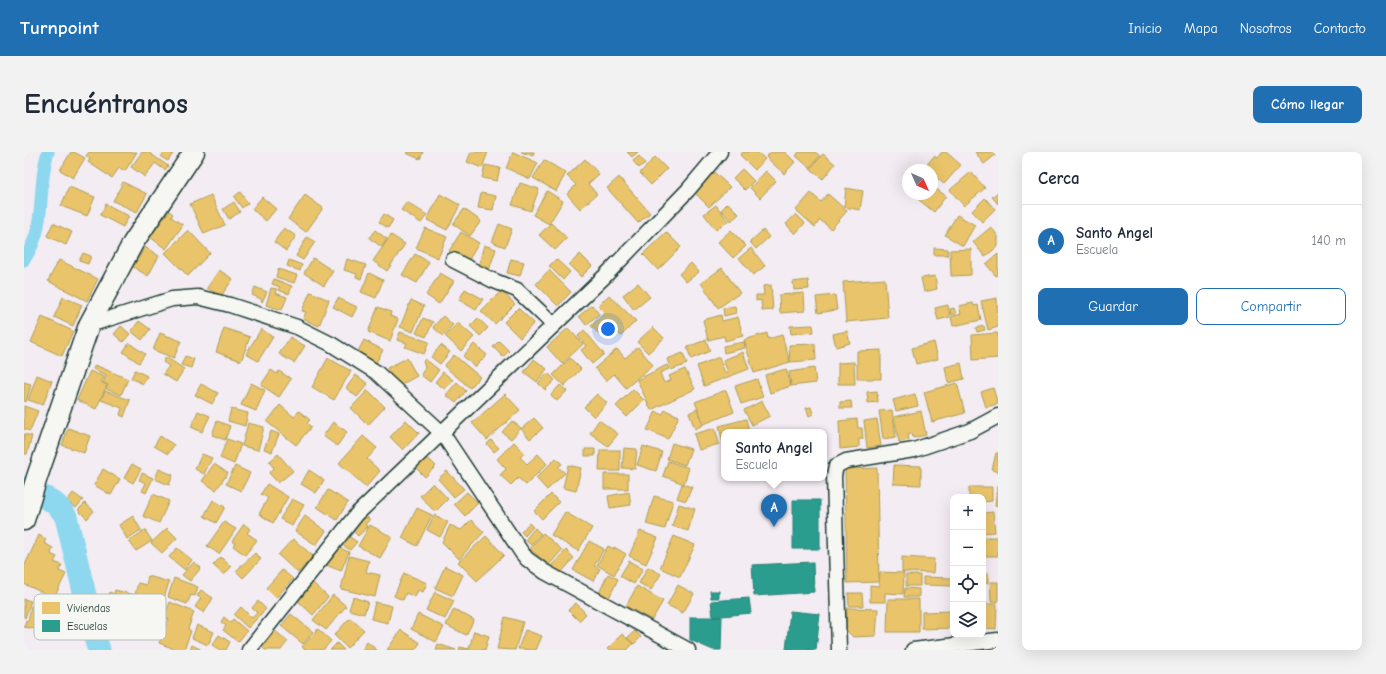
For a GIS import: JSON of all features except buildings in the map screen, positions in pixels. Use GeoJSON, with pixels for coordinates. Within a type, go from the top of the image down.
{"type":"FeatureCollection","features":[{"type":"Feature","properties":{"kind":"main road"},"geometry":{"type":"LineString","coordinates":[[24,520],[89,324],[133,243],[194,152]]}},
{"type":"Feature","properties":{"kind":"street"},"geometry":{"type":"LineString","coordinates":[[249,650],[357,514],[604,277],[688,190],[720,152]]}},
{"type":"Feature","properties":{"kind":"street"},"geometry":{"type":"LineString","coordinates":[[453,260],[492,280],[517,290],[554,325]]}},
{"type":"Feature","properties":{"kind":"street"},"geometry":{"type":"LineString","coordinates":[[89,324],[172,299],[198,297],[230,305],[297,327],[331,344],[376,372],[442,433],[527,559],[545,572],[688,650]]}},
{"type":"Feature","properties":{"kind":"street"},"geometry":{"type":"LineString","coordinates":[[838,650],[834,476],[836,466],[846,461],[914,450],[970,431],[998,416]]}},
{"type":"Feature","properties":{"kind":"street"},"geometry":{"type":"LineString","coordinates":[[913,650],[998,640]]}},
{"type":"Feature","properties":{"kind":"waterway"},"geometry":{"type":"LineString","coordinates":[[24,260],[33,243],[40,217],[45,161],[48,152]]}},
{"type":"Feature","properties":{"kind":"waterway"},"geometry":{"type":"LineString","coordinates":[[24,488],[53,502],[66,517],[85,594]]}},
{"type":"Feature","properties":{"kind":"waterway"},"geometry":{"type":"LineString","coordinates":[[96,640],[99,650]]}},
{"type":"Feature","properties":{"kind":"place","name":"Santo Angel"},"geometry":{"type":"Point","coordinates":[774,527]}}]}
